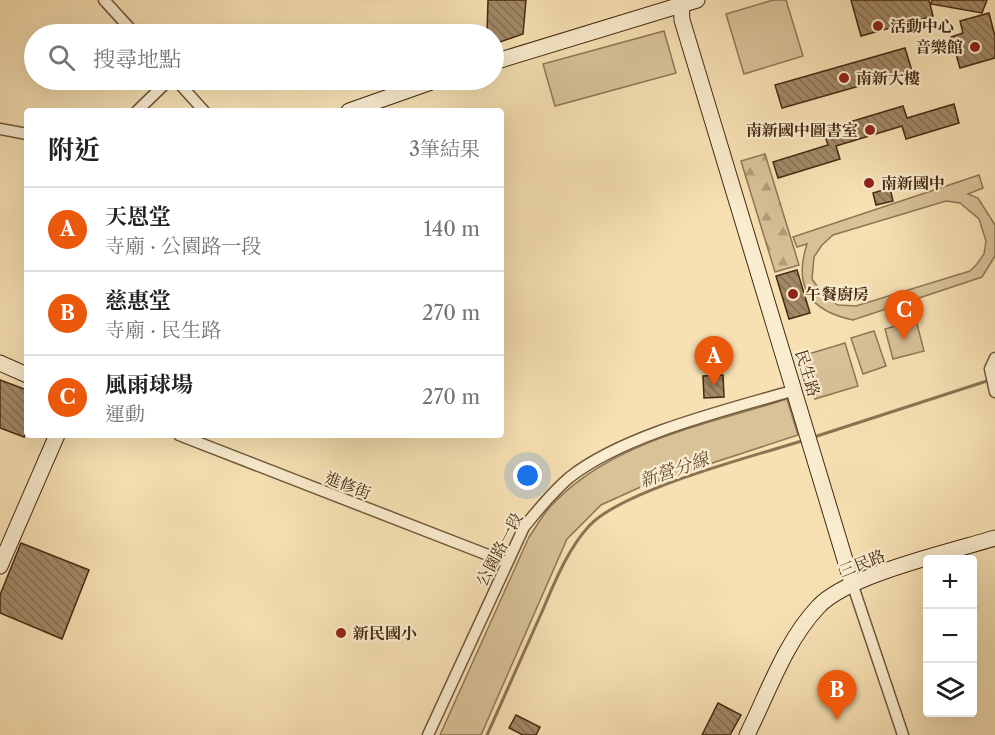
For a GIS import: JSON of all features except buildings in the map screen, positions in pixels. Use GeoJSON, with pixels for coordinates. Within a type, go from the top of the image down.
{"type":"FeatureCollection","features":[{"type":"Feature","properties":{"kind":"street"},"geometry":{"type":"LineString","coordinates":[[104,0],[126,24]]}},
{"type":"Feature","properties":{"kind":"street"},"geometry":{"type":"LineString","coordinates":[[504,59],[680,5]]}},
{"type":"Feature","properties":{"kind":"street","name":"民生路"},"geometry":{"type":"LineString","coordinates":[[680,5],[852,583],[903,735]]}},
{"type":"Feature","properties":{"kind":"street"},"geometry":{"type":"LineString","coordinates":[[140,108],[159,90]]}},
{"type":"Feature","properties":{"kind":"street"},"geometry":{"type":"LineString","coordinates":[[185,90],[201,108]]}},
{"type":"Feature","properties":{"kind":"street"},"geometry":{"type":"LineString","coordinates":[[359,108],[410,90]]}},
{"type":"Feature","properties":{"kind":"street"},"geometry":{"type":"LineString","coordinates":[[0,129],[24,133]]}},
{"type":"Feature","properties":{"kind":"street"},"geometry":{"type":"LineString","coordinates":[[993,384],[990,369],[995,358]]}},
{"type":"Feature","properties":{"kind":"street"},"geometry":{"type":"LineString","coordinates":[[0,363],[24,374]]}},
{"type":"Feature","properties":{"kind":"street","name":"公園路一段"},"geometry":{"type":"LineString","coordinates":[[428,735],[524,527],[570,478],[600,457],[633,442],[795,390]]}},
{"type":"Feature","properties":{"kind":"street"},"geometry":{"type":"LineString","coordinates":[[0,566],[56,438]]}},
{"type":"Feature","properties":{"kind":"street","name":"進修街"},"geometry":{"type":"LineString","coordinates":[[187,438],[506,562]]}},
{"type":"Feature","properties":{"kind":"street","name":"三民路"},"geometry":{"type":"LineString","coordinates":[[747,735],[808,619],[819,605],[852,583],[995,538]]}},
{"type":"Feature","properties":{"kind":"green space"},"geometry":{"type":"Polygon","coordinates":[[[773,0],[786,0],[803,56],[744,74],[726,14],[773,0]]]}},
{"type":"Feature","properties":{"kind":"green space"},"geometry":{"type":"Polygon","coordinates":[[[664,31],[676,73],[555,106],[543,64],[664,31]]]}},
{"type":"Feature","properties":{"kind":"green space"},"geometry":{"type":"Polygon","coordinates":[[[765,154],[799,265],[775,272],[741,161],[765,154]]]}},
{"type":"Feature","properties":{"kind":"green space"},"geometry":{"type":"Polygon","coordinates":[[[979,175],[983,188],[968,194],[978,198],[995,225],[995,256],[982,277],[853,320],[826,310],[809,295],[802,273],[807,244],[797,247],[793,237],[979,175]],[[946,201],[833,235],[814,257],[812,279],[825,297],[838,305],[856,306],[970,271],[984,254],[986,241],[979,219],[960,203],[946,201]]]}},
{"type":"Feature","properties":{"kind":"green space"},"geometry":{"type":"Polygon","coordinates":[[[916,320],[924,351],[893,359],[885,329],[916,320]]]}},
{"type":"Feature","properties":{"kind":"green space"},"geometry":{"type":"Polygon","coordinates":[[[874,331],[886,366],[863,374],[851,338],[874,331]]]}},
{"type":"Feature","properties":{"kind":"green space"},"geometry":{"type":"Polygon","coordinates":[[[845,343],[858,386],[815,399],[802,356],[845,343]]]}},
{"type":"Feature","properties":{"kind":"green space"},"geometry":{"type":"Polygon","coordinates":[[[787,399],[798,435],[645,485],[601,505],[567,539],[481,735],[440,735],[529,537],[550,507],[574,484],[601,466],[630,451],[692,427],[787,399]]]}},
{"type":"Feature","properties":{"kind":"waterway","name":"新營分線"},"geometry":{"type":"LineString","coordinates":[[814,437],[990,380]]}},
{"type":"Feature","properties":{"kind":"waterway","name":"新營分線"},"geometry":{"type":"LineString","coordinates":[[487,735],[562,568],[581,535],[589,526],[606,513],[658,487],[805,440]]}},
{"type":"Feature","properties":{"kind":"place","name":"活動中心"},"geometry":{"type":"Point","coordinates":[878,26]}},
{"type":"Feature","properties":{"kind":"place","name":"音樂館"},"geometry":{"type":"Point","coordinates":[975,47]}},
{"type":"Feature","properties":{"kind":"place","name":"南新大樓"},"geometry":{"type":"Point","coordinates":[844,78]}},
{"type":"Feature","properties":{"kind":"place","name":"南新國中圖書室"},"geometry":{"type":"Point","coordinates":[870,130]}},
{"type":"Feature","properties":{"kind":"place","name":"南新國中"},"geometry":{"type":"Point","coordinates":[869,183]}},
{"type":"Feature","properties":{"kind":"place","name":"午餐廚房"},"geometry":{"type":"Point","coordinates":[793,294]}},
{"type":"Feature","properties":{"kind":"place","name":"風雨球場"},"geometry":{"type":"Point","coordinates":[904,340]}},
{"type":"Feature","properties":{"kind":"place","name":"天恩堂"},"geometry":{"type":"Point","coordinates":[714,386]}},
{"type":"Feature","properties":{"kind":"place","name":"新民國小"},"geometry":{"type":"Point","coordinates":[341,633]}},
{"type":"Feature","properties":{"kind":"place","name":"慈惠堂"},"geometry":{"type":"Point","coordinates":[837,720]}}]}
